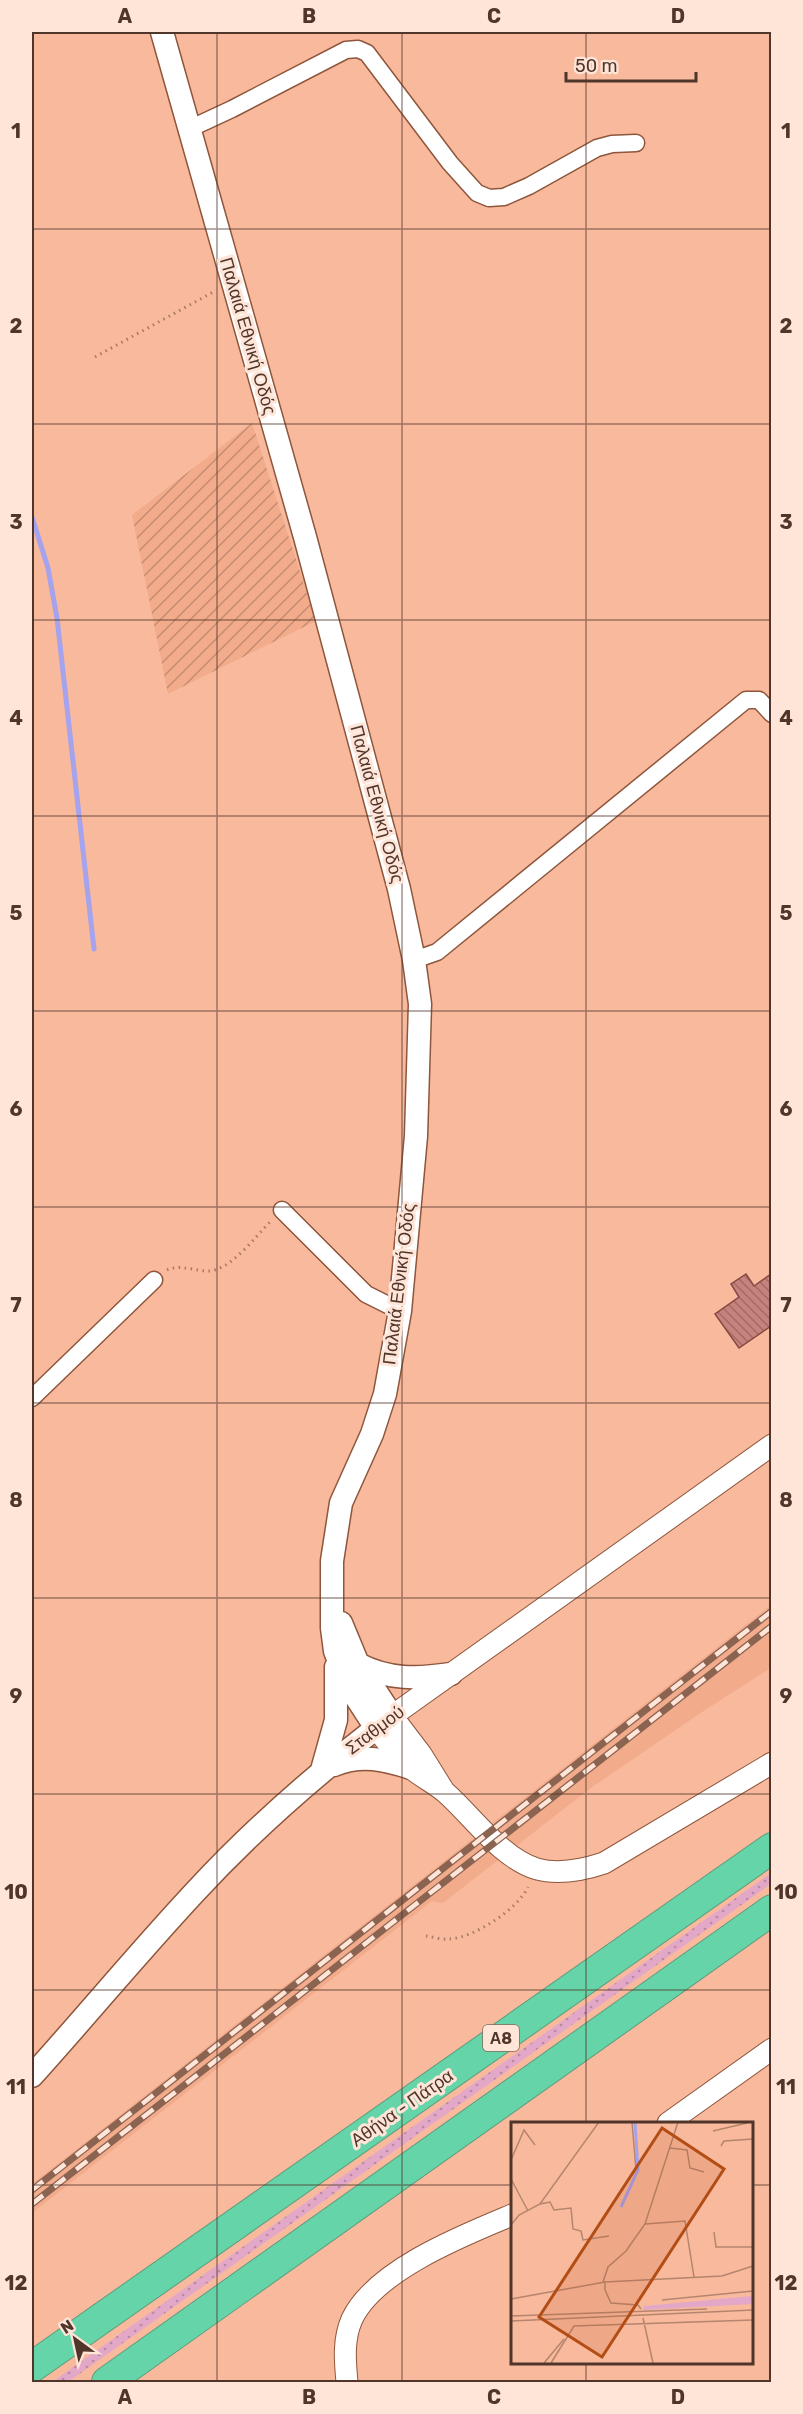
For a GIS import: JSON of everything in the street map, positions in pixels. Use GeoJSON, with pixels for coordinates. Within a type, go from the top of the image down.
{"type":"FeatureCollection","features":[{"type":"Feature","properties":{"kind":"highway","name":"Αθήνα - Πάτρα"},"geometry":{"type":"LineString","coordinates":[[32,2367],[771,1848]]}},
{"type":"Feature","properties":{"kind":"highway"},"geometry":{"type":"LineString","coordinates":[[107,2382],[771,1910]]}},
{"type":"Feature","properties":{"kind":"main road","name":"Παλαιά Εθνική Οδός"},"geometry":{"type":"LineString","coordinates":[[162,32],[314,571],[399,889],[414,960],[420,1004],[416,1136],[400,1311],[385,1394],[372,1434],[341,1503],[332,1561],[332,1628],[335,1651],[348,1685],[384,1722]]}},
{"type":"Feature","properties":{"kind":"main road","name":"Παλαιά Εθνική Οδός"},"geometry":{"type":"LineString","coordinates":[[332,1590],[341,1623],[384,1722]]}},
{"type":"Feature","properties":{"kind":"main road"},"geometry":{"type":"LineString","coordinates":[[322,1771],[336,1720],[335,1651]]}},
{"type":"Feature","properties":{"kind":"main road"},"geometry":{"type":"LineString","coordinates":[[358,1664],[374,1673],[397,1678],[424,1678],[451,1674]]}},
{"type":"Feature","properties":{"kind":"main road","name":"Σταθμού"},"geometry":{"type":"LineString","coordinates":[[32,2076],[195,1891],[322,1771],[384,1722]]}},
{"type":"Feature","properties":{"kind":"main road"},"geometry":{"type":"LineString","coordinates":[[322,1771],[345,1761],[361,1758],[378,1759],[411,1768]]}},
{"type":"Feature","properties":{"kind":"street"},"geometry":{"type":"LineString","coordinates":[[189,129],[346,50],[358,49],[367,52],[450,163],[477,193],[489,198],[504,197],[529,186],[597,148],[612,144],[636,143]]}},
{"type":"Feature","properties":{"kind":"street"},"geometry":{"type":"LineString","coordinates":[[414,960],[437,952],[746,700],[759,700],[771,714]]}},
{"type":"Feature","properties":{"kind":"street"},"geometry":{"type":"LineString","coordinates":[[282,1210],[366,1294],[400,1311]]}},
{"type":"Feature","properties":{"kind":"street"},"geometry":{"type":"LineString","coordinates":[[32,1398],[154,1280]]}},
{"type":"Feature","properties":{"kind":"street","name":"Σταθμού"},"geometry":{"type":"LineString","coordinates":[[384,1722],[771,1445]]}},
{"type":"Feature","properties":{"kind":"street"},"geometry":{"type":"LineString","coordinates":[[384,1722],[411,1768],[444,1791],[508,1852],[521,1862],[537,1869],[567,1871],[604,1863],[771,1763]]}},
{"type":"Feature","properties":{"kind":"street"},"geometry":{"type":"LineString","coordinates":[[384,1722],[416,1746],[444,1791]]}},
{"type":"Feature","properties":{"kind":"street"},"geometry":{"type":"LineString","coordinates":[[669,2122],[771,2049]]}},
{"type":"Feature","properties":{"kind":"street"},"geometry":{"type":"LineString","coordinates":[[347,2382],[345,2359],[348,2332],[358,2308],[369,2295],[407,2267],[448,2242],[511,2215]]}},
{"type":"Feature","properties":{"kind":"path"},"geometry":{"type":"LineString","coordinates":[[95,357],[233,282]]}},
{"type":"Feature","properties":{"kind":"path"},"geometry":{"type":"LineString","coordinates":[[154,1280],[163,1271],[173,1267],[210,1271],[221,1268],[232,1261],[282,1210]]}},
{"type":"Feature","properties":{"kind":"path"},"geometry":{"type":"LineString","coordinates":[[426,1936],[449,1939],[471,1934],[508,1911],[525,1893],[537,1869]]}},
{"type":"Feature","properties":{"kind":"shaded area"},"geometry":{"type":"Polygon","coordinates":[[[252,423],[316,621],[168,694],[132,515],[252,423]]]}},
{"type":"Feature","properties":{"kind":"shaded area"},"geometry":{"type":"Polygon","coordinates":[[[771,1605],[771,1668],[588,1790],[443,1903],[432,1901],[32,2213],[32,2184],[771,1605]]]}},
{"type":"Feature","properties":{"kind":"shaded area"},"geometry":{"type":"Polygon","coordinates":[[[771,1873],[771,1884],[68,2382],[52,2382],[771,1873]]]}},
{"type":"Feature","properties":{"kind":"building"},"geometry":{"type":"Polygon","coordinates":[[[746,1274],[754,1286],[771,1274],[771,1326],[739,1348],[715,1314],[739,1297],[731,1284],[746,1274]]]}},
{"type":"Feature","properties":{"kind":"waterway"},"geometry":{"type":"LineString","coordinates":[[32,517],[48,568],[57,618],[94,949]]}},
{"type":"Feature","properties":{"kind":"railway"},"geometry":{"type":"LineString","coordinates":[[32,2190],[772,1611]]}},
{"type":"Feature","properties":{"kind":"railway"},"geometry":{"type":"LineString","coordinates":[[32,2204],[772,1626]]}}]}
